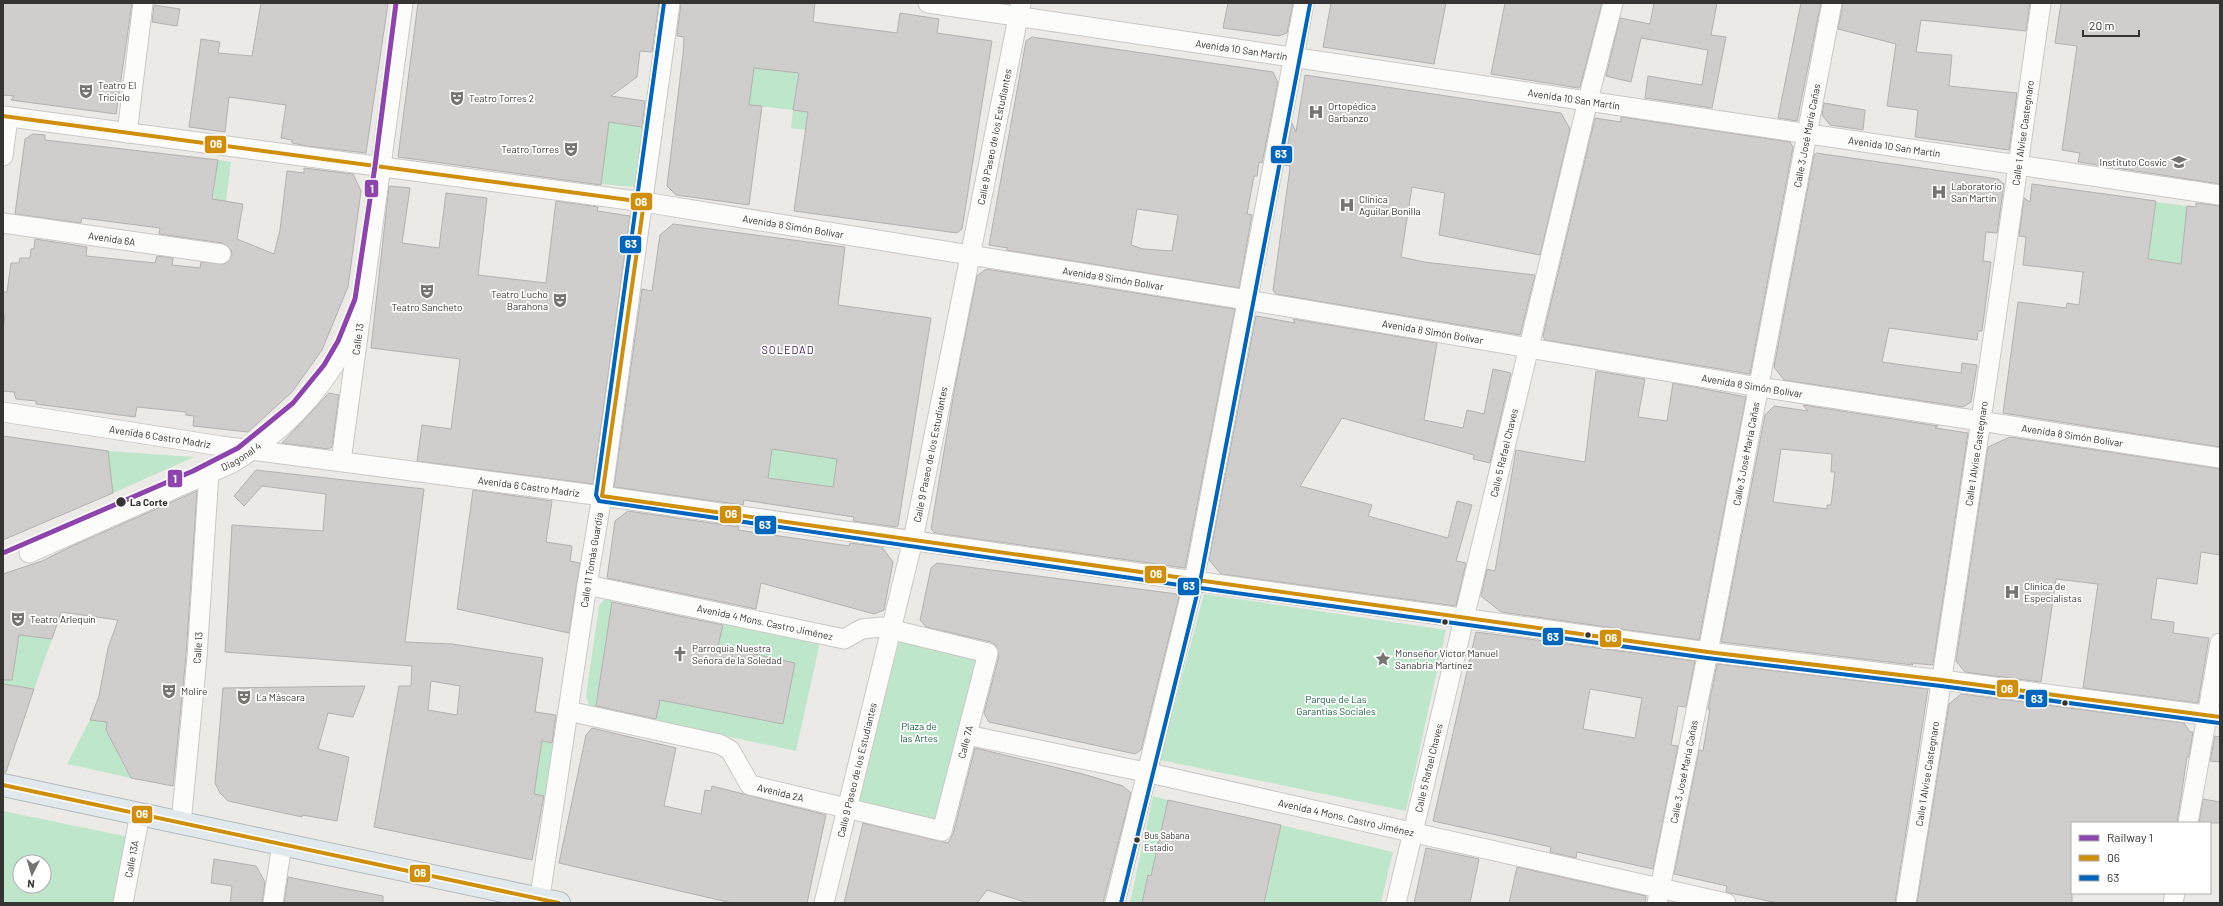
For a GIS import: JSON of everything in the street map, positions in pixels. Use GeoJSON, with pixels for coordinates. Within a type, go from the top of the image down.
{"type":"FeatureCollection","features":[{"type":"Feature","properties":{"kind":"highway"},"geometry":{"type":"LineString","coordinates":[[3,785],[546,902]]}},
{"type":"Feature","properties":{"kind":"street"},"geometry":{"type":"LineString","coordinates":[[127,133],[143,3]]}},
{"type":"Feature","properties":{"kind":"street","name":"Calle 13"},"geometry":{"type":"LineString","coordinates":[[341,461],[359,319],[382,167],[403,3]]}},
{"type":"Feature","properties":{"kind":"street","name":"Calle 11 Tomás Guardia"},"geometry":{"type":"LineString","coordinates":[[546,902],[568,711],[602,496],[644,202],[670,3]]}},
{"type":"Feature","properties":{"kind":"street","name":"Avenida 10 San Martín"},"geometry":{"type":"LineString","coordinates":[[928,3],[1020,10],[1292,57],[1588,100],[2019,167],[2220,195]]}},
{"type":"Feature","properties":{"kind":"street"},"geometry":{"type":"LineString","coordinates":[[1115,903],[1194,581],[1292,57],[1304,3]]}},
{"type":"Feature","properties":{"kind":"street","name":"Calle 5 Rafael Chaves"},"geometry":{"type":"LineString","coordinates":[[1396,903],[1463,618],[1530,348],[1588,100],[1613,3]]}},
{"type":"Feature","properties":{"kind":"street","name":"Calle 3 José María Cañas"},"geometry":{"type":"LineString","coordinates":[[1659,896],[1708,652],[1832,3]]}},
{"type":"Feature","properties":{"kind":"street","name":"Calle 1 Alvise Castegnaro"},"geometry":{"type":"LineString","coordinates":[[1906,903],[1942,680],[2019,167],[2041,3]]}},
{"type":"Feature","properties":{"kind":"street","name":"Calle 9 Paseo de los Estudiantes"},"geometry":{"type":"LineString","coordinates":[[824,903],[913,540],[1020,10]]}},
{"type":"Feature","properties":{"kind":"street"},"geometry":{"type":"LineString","coordinates":[[3,156],[6,116]]}},
{"type":"Feature","properties":{"kind":"street","name":"Avenida 8 Simón Bolívar"},"geometry":{"type":"LineString","coordinates":[[6,116],[644,202],[1247,300],[1759,387],[2220,458]]}},
{"type":"Feature","properties":{"kind":"street","name":"Avenida 6A"},"geometry":{"type":"LineString","coordinates":[[3,223],[221,254]]}},
{"type":"Feature","properties":{"kind":"street","name":"Diagonal 4"},"geometry":{"type":"LineString","coordinates":[[29,553],[232,463],[254,450],[274,435],[304,406],[328,376],[359,319]]}},
{"type":"Feature","properties":{"kind":"street","name":"Avenida 6 Castro Madriz"},"geometry":{"type":"LineString","coordinates":[[3,412],[254,450],[602,496],[1194,581],[1708,652],[1942,680],[2214,716]]}},
{"type":"Feature","properties":{"kind":"street","name":"Calle 13"},"geometry":{"type":"LineString","coordinates":[[181,823],[197,657],[209,472]]}},
{"type":"Feature","properties":{"kind":"street","name":"Avenida 4 Mons. Castro Jiménez"},"geometry":{"type":"LineString","coordinates":[[587,585],[844,639],[862,629],[872,626],[891,629],[988,653]]}},
{"type":"Feature","properties":{"kind":"street"},"geometry":{"type":"LineString","coordinates":[[2188,822],[2214,716],[2220,643]]}},
{"type":"Feature","properties":{"kind":"street","name":"Calle 7A"},"geometry":{"type":"LineString","coordinates":[[942,831],[988,653]]}},
{"type":"Feature","properties":{"kind":"street","name":"Avenida 2A"},"geometry":{"type":"LineString","coordinates":[[568,711],[719,744],[730,750],[750,784],[942,831]]}},
{"type":"Feature","properties":{"kind":"street","name":"Avenida 4 Mons. Castro Jiménez"},"geometry":{"type":"LineString","coordinates":[[967,735],[1146,772],[1413,832],[1659,896],[1726,903]]}},
{"type":"Feature","properties":{"kind":"street","name":"Calle 13A"},"geometry":{"type":"LineString","coordinates":[[123,903],[140,814]]}},
{"type":"Feature","properties":{"kind":"street"},"geometry":{"type":"LineString","coordinates":[[273,903],[282,844]]}},
{"type":"Feature","properties":{"kind":"green space"},"geometry":{"type":"Polygon","coordinates":[[[805,29],[794,110],[889,124],[886,141],[791,128],[793,110],[749,105],[757,34],[805,29]]]}},
{"type":"Feature","properties":{"kind":"green space"},"geometry":{"type":"Polygon","coordinates":[[[609,122],[644,127],[634,187],[601,184],[609,122]]]}},
{"type":"Feature","properties":{"kind":"green space"},"geometry":{"type":"Polygon","coordinates":[[[218,160],[231,162],[226,201],[213,199],[218,160]]]}},
{"type":"Feature","properties":{"kind":"green space"},"geometry":{"type":"Polygon","coordinates":[[[2156,202],[2187,206],[2181,264],[2148,259],[2156,202]]]}},
{"type":"Feature","properties":{"kind":"green space"},"geometry":{"type":"Polygon","coordinates":[[[772,449],[837,459],[833,487],[768,478],[772,449]]]}},
{"type":"Feature","properties":{"kind":"green space"},"geometry":{"type":"Polygon","coordinates":[[[108,451],[194,457],[113,493],[108,451]]]}},
{"type":"Feature","properties":{"kind":"green space","name":"Parque de Las Garantías Sociales"},"geometry":{"type":"Polygon","coordinates":[[[1204,594],[1446,630],[1406,811],[1160,760],[1204,594]]]}},
{"type":"Feature","properties":{"kind":"green space"},"geometry":{"type":"Polygon","coordinates":[[[613,597],[595,710],[589,706],[586,696],[599,606],[605,599],[613,597]]]}},
{"type":"Feature","properties":{"kind":"green space"},"geometry":{"type":"Polygon","coordinates":[[[724,620],[820,642],[796,751],[655,721],[660,700],[783,724],[795,663],[718,646],[724,620]]]}},
{"type":"Feature","properties":{"kind":"green space"},"geometry":{"type":"Polygon","coordinates":[[[3,633],[52,639],[34,689],[3,684],[3,679],[12,680],[15,660],[3,633]]]}},
{"type":"Feature","properties":{"kind":"green space","name":"Plaza de las Artes"},"geometry":{"type":"Polygon","coordinates":[[[900,639],[982,660],[939,824],[856,803],[900,639]]]}},
{"type":"Feature","properties":{"kind":"green space"},"geometry":{"type":"Polygon","coordinates":[[[90,720],[107,722],[106,733],[118,735],[118,754],[131,778],[67,764],[90,720]]]}},
{"type":"Feature","properties":{"kind":"green space"},"geometry":{"type":"Polygon","coordinates":[[[542,741],[553,744],[545,796],[511,790],[538,769],[542,741]]]}},
{"type":"Feature","properties":{"kind":"green space"},"geometry":{"type":"Polygon","coordinates":[[[1153,796],[1168,800],[1154,861],[1267,887],[1281,825],[1393,852],[1381,903],[1271,903],[1148,875],[1142,903],[1130,903],[1153,796]]]}},
{"type":"Feature","properties":{"kind":"green space"},"geometry":{"type":"Polygon","coordinates":[[[3,811],[129,837],[116,903],[3,903],[3,811]]]}},
{"type":"Feature","properties":{"kind":"building"},"geometry":{"type":"Polygon","coordinates":[[[3,3],[132,3],[116,114],[11,100],[14,96],[3,95],[3,3]]]}},
{"type":"Feature","properties":{"kind":"building"},"geometry":{"type":"Polygon","coordinates":[[[261,3],[388,3],[366,153],[307,146],[292,143],[292,140],[281,138],[286,105],[229,97],[225,132],[189,127],[201,39],[220,42],[218,53],[252,56],[261,3]]]}},
{"type":"Feature","properties":{"kind":"building"},"geometry":{"type":"Polygon","coordinates":[[[418,3],[659,3],[652,52],[640,51],[637,77],[611,96],[645,101],[642,127],[609,122],[601,185],[398,157],[418,3]]]}},
{"type":"Feature","properties":{"kind":"building"},"geometry":{"type":"Polygon","coordinates":[[[681,3],[815,3],[813,22],[897,33],[900,13],[939,19],[937,33],[992,41],[962,229],[957,233],[794,211],[808,112],[793,110],[799,73],[754,68],[749,105],[762,106],[749,205],[676,195],[667,186],[683,54],[684,37],[677,36],[681,3]]]}},
{"type":"Feature","properties":{"kind":"building"},"geometry":{"type":"Polygon","coordinates":[[[1228,3],[1293,3],[1287,33],[1279,36],[1223,28],[1228,3]]]}},
{"type":"Feature","properties":{"kind":"building"},"geometry":{"type":"Polygon","coordinates":[[[1331,3],[1446,3],[1434,64],[1323,47],[1331,3]]]}},
{"type":"Feature","properties":{"kind":"building"},"geometry":{"type":"Polygon","coordinates":[[[1505,3],[1602,3],[1580,87],[1578,88],[1491,74],[1505,3]]]}},
{"type":"Feature","properties":{"kind":"building"},"geometry":{"type":"Polygon","coordinates":[[[1654,3],[1717,3],[1711,35],[1726,37],[1712,108],[1645,98],[1648,76],[1702,85],[1708,50],[1641,38],[1631,82],[1606,76],[1620,18],[1650,24],[1654,3]]]}},
{"type":"Feature","properties":{"kind":"building"},"geometry":{"type":"Polygon","coordinates":[[[1801,3],[1821,3],[1797,121],[1778,118],[1801,3]]]}},
{"type":"Feature","properties":{"kind":"building"},"geometry":{"type":"Polygon","coordinates":[[[1843,3],[2030,3],[2026,31],[1921,20],[1916,52],[1952,55],[1949,86],[2017,93],[2009,150],[1915,137],[1918,110],[1887,106],[1896,44],[1838,29],[1843,3]]]}},
{"type":"Feature","properties":{"kind":"building"},"geometry":{"type":"Polygon","coordinates":[[[2061,3],[2220,3],[2220,184],[2078,162],[2080,153],[2062,150],[2077,46],[2055,43],[2061,3]]]}},
{"type":"Feature","properties":{"kind":"building"},"geometry":{"type":"Polygon","coordinates":[[[154,5],[180,9],[177,26],[152,22],[154,5]]]}},
{"type":"Feature","properties":{"kind":"building"},"geometry":{"type":"Polygon","coordinates":[[[1032,37],[1273,72],[1278,83],[1262,163],[1259,162],[1257,176],[1254,176],[1247,214],[1252,215],[1239,288],[1006,250],[1008,248],[989,245],[1026,41],[1032,37]],[[1137,209],[1131,245],[1143,249],[1172,251],[1178,215],[1137,209]]]}},
{"type":"Feature","properties":{"kind":"building"},"geometry":{"type":"Polygon","coordinates":[[[1305,75],[1561,113],[1570,129],[1540,255],[1439,235],[1445,193],[1412,187],[1401,257],[1424,262],[1535,275],[1520,335],[1276,294],[1273,290],[1290,168],[1290,166],[1284,165],[1292,123],[1296,132],[1305,75]]]}},
{"type":"Feature","properties":{"kind":"building"},"geometry":{"type":"Polygon","coordinates":[[[1824,103],[1865,110],[1863,130],[1830,125],[1822,115],[1824,103]]]}},
{"type":"Feature","properties":{"kind":"building"},"geometry":{"type":"Polygon","coordinates":[[[1621,117],[1790,142],[1793,147],[1750,374],[1545,340],[1543,336],[1595,118],[1621,122],[1621,117]]]}},
{"type":"Feature","properties":{"kind":"building"},"geometry":{"type":"Polygon","coordinates":[[[33,134],[45,135],[45,140],[218,160],[212,199],[243,204],[237,239],[274,254],[280,230],[287,171],[304,173],[304,168],[353,174],[361,191],[348,287],[322,350],[292,392],[248,432],[193,426],[194,416],[186,415],[186,412],[137,407],[135,417],[36,404],[36,401],[16,399],[14,392],[3,391],[3,331],[5,315],[3,314],[3,292],[7,292],[11,263],[19,263],[20,258],[30,258],[31,249],[34,249],[35,239],[87,247],[86,256],[155,263],[157,256],[173,258],[172,265],[200,268],[201,262],[225,264],[232,255],[231,250],[223,243],[159,234],[160,228],[82,218],[81,223],[15,214],[25,139],[33,134]]]}},
{"type":"Feature","properties":{"kind":"building"},"geometry":{"type":"Polygon","coordinates":[[[1816,153],[1998,179],[2004,184],[1997,233],[1986,232],[1983,261],[1991,262],[1982,331],[1978,331],[1977,340],[1889,328],[1882,362],[1961,373],[1962,363],[1977,365],[1971,402],[1963,407],[1784,380],[1774,367],[1814,155],[1816,153]]]}},
{"type":"Feature","properties":{"kind":"building"},"geometry":{"type":"Polygon","coordinates":[[[2032,184],[2156,201],[2148,259],[2181,264],[2187,206],[2196,207],[2196,203],[2220,206],[2220,447],[2003,413],[2018,302],[2066,308],[2067,303],[2079,305],[2083,272],[2023,265],[2026,237],[2019,236],[2024,198],[2030,202],[2032,184]]]}},
{"type":"Feature","properties":{"kind":"building"},"geometry":{"type":"Polygon","coordinates":[[[389,186],[410,188],[402,243],[439,248],[446,193],[487,198],[478,275],[546,283],[556,201],[598,207],[597,211],[630,216],[593,484],[417,461],[422,425],[451,429],[460,359],[371,348],[389,186]]]}},
{"type":"Feature","properties":{"kind":"building"},"geometry":{"type":"Polygon","coordinates":[[[673,224],[845,247],[838,305],[931,318],[898,526],[896,527],[853,521],[854,517],[744,500],[743,505],[614,487],[642,289],[652,291],[660,235],[673,224]],[[772,449],[768,478],[833,487],[837,459],[772,449]]]}},
{"type":"Feature","properties":{"kind":"building"},"geometry":{"type":"Polygon","coordinates":[[[986,269],[1235,309],[1185,568],[935,533],[931,529],[954,392],[977,276],[986,269]]]}},
{"type":"Feature","properties":{"kind":"building"},"geometry":{"type":"Polygon","coordinates":[[[1256,316],[1295,323],[1293,319],[1437,343],[1424,420],[1463,428],[1467,410],[1484,414],[1493,369],[1511,373],[1490,463],[1473,459],[1474,455],[1342,418],[1300,486],[1372,505],[1368,516],[1448,538],[1457,501],[1472,505],[1456,561],[1466,563],[1456,606],[1221,574],[1209,560],[1256,316]]]}},
{"type":"Feature","properties":{"kind":"building"},"geometry":{"type":"Polygon","coordinates":[[[1596,371],[1645,379],[1638,417],[1667,421],[1673,383],[1746,397],[1699,640],[1501,612],[1481,596],[1487,569],[1495,571],[1516,450],[1585,462],[1596,371]]]}},
{"type":"Feature","properties":{"kind":"building"},"geometry":{"type":"Polygon","coordinates":[[[329,393],[339,395],[332,447],[328,449],[282,443],[329,393]]]}},
{"type":"Feature","properties":{"kind":"building"},"geometry":{"type":"Polygon","coordinates":[[[1803,405],[1938,426],[1935,428],[1968,433],[1933,665],[1911,663],[1913,665],[1721,642],[1765,415],[1774,406],[1808,411],[1803,405]],[[1781,449],[1773,502],[1827,509],[1827,505],[1831,505],[1835,472],[1831,472],[1832,454],[1781,449]]]}},
{"type":"Feature","properties":{"kind":"building"},"geometry":{"type":"Polygon","coordinates":[[[3,436],[108,451],[113,493],[3,540],[3,436]]]}},
{"type":"Feature","properties":{"kind":"building"},"geometry":{"type":"Polygon","coordinates":[[[2010,437],[2220,469],[2220,555],[2201,552],[2197,584],[2157,578],[2151,619],[2174,622],[2173,633],[2209,638],[2198,703],[2083,688],[2098,584],[2056,579],[2041,682],[1965,672],[1956,661],[1988,447],[2010,437]]]}},
{"type":"Feature","properties":{"kind":"building"},"geometry":{"type":"Polygon","coordinates":[[[256,470],[424,489],[405,642],[452,644],[543,658],[535,712],[556,715],[552,743],[542,741],[534,794],[544,796],[532,860],[374,827],[399,686],[411,686],[412,666],[225,652],[232,525],[323,531],[326,494],[262,486],[244,506],[234,496],[256,470]],[[431,681],[428,710],[457,715],[460,686],[431,681]]]}},
{"type":"Feature","properties":{"kind":"building"},"geometry":{"type":"Polygon","coordinates":[[[473,490],[552,501],[546,542],[572,546],[570,561],[580,563],[569,633],[457,609],[473,490]]]}},
{"type":"Feature","properties":{"kind":"building"},"geometry":{"type":"Polygon","coordinates":[[[197,491],[186,656],[173,786],[131,778],[106,730],[107,722],[90,720],[99,696],[108,648],[118,620],[61,612],[52,639],[19,635],[12,680],[3,680],[3,574],[42,561],[70,547],[197,491]]]}},
{"type":"Feature","properties":{"kind":"building"},"geometry":{"type":"Polygon","coordinates":[[[628,511],[739,527],[738,530],[849,546],[850,543],[882,547],[893,562],[884,610],[874,614],[761,583],[756,609],[607,578],[615,521],[628,511]]]}},
{"type":"Feature","properties":{"kind":"building"},"geometry":{"type":"Polygon","coordinates":[[[937,563],[1177,594],[1179,597],[1141,750],[1135,754],[989,722],[984,713],[999,656],[996,645],[991,642],[926,627],[920,620],[931,568],[937,563]]]}},
{"type":"Feature","properties":{"kind":"building","name":"Parroquia Nuestra Señora de la Soledad"},"geometry":{"type":"Polygon","coordinates":[[[612,602],[723,625],[718,646],[795,663],[783,724],[660,700],[656,719],[596,706],[612,602]]]}},
{"type":"Feature","properties":{"kind":"building"},"geometry":{"type":"Polygon","coordinates":[[[1476,632],[1695,661],[1686,707],[1678,706],[1671,745],[1678,746],[1653,869],[1577,852],[1576,858],[1550,852],[1551,847],[1433,821],[1476,632]],[[1590,689],[1583,729],[1635,738],[1642,698],[1590,689]]]}},
{"type":"Feature","properties":{"kind":"building"},"geometry":{"type":"Polygon","coordinates":[[[1717,664],[1928,689],[1895,903],[1778,903],[1726,892],[1727,886],[1674,874],[1699,750],[1703,751],[1710,709],[1708,709],[1717,664]]]}},
{"type":"Feature","properties":{"kind":"building"},"geometry":{"type":"Polygon","coordinates":[[[3,684],[34,689],[6,772],[3,772],[3,684]]]}},
{"type":"Feature","properties":{"kind":"building"},"geometry":{"type":"Polygon","coordinates":[[[365,686],[353,717],[328,713],[318,749],[349,757],[337,821],[302,815],[302,817],[228,801],[220,793],[215,783],[223,688],[365,686]]]}},
{"type":"Feature","properties":{"kind":"building"},"geometry":{"type":"Polygon","coordinates":[[[1961,694],[2184,723],[2190,732],[2193,732],[2189,757],[2187,757],[2177,822],[2071,822],[2072,903],[1917,903],[1949,704],[1961,694]]]}},
{"type":"Feature","properties":{"kind":"building"},"geometry":{"type":"Polygon","coordinates":[[[592,728],[676,748],[664,806],[701,814],[705,790],[711,791],[712,786],[826,815],[807,903],[732,903],[559,863],[586,735],[592,728]]]}},
{"type":"Feature","properties":{"kind":"building"},"geometry":{"type":"Polygon","coordinates":[[[2215,736],[2220,737],[2220,762],[2210,761],[2215,736]]]}},
{"type":"Feature","properties":{"kind":"building"},"geometry":{"type":"Polygon","coordinates":[[[975,748],[1083,774],[1123,786],[1131,793],[1103,903],[1028,903],[987,890],[977,903],[844,903],[863,823],[948,843],[953,834],[975,748]]]}},
{"type":"Feature","properties":{"kind":"building"},"geometry":{"type":"Polygon","coordinates":[[[2203,799],[2220,802],[2220,823],[2199,822],[2203,799]]]}},
{"type":"Feature","properties":{"kind":"building"},"geometry":{"type":"Polygon","coordinates":[[[1168,800],[1281,825],[1264,903],[1142,903],[1148,875],[1151,876],[1168,800]]]}},
{"type":"Feature","properties":{"kind":"building"},"geometry":{"type":"Polygon","coordinates":[[[1426,848],[1479,859],[1470,903],[1414,903],[1426,848]]]}},
{"type":"Feature","properties":{"kind":"building"},"geometry":{"type":"Polygon","coordinates":[[[214,859],[256,866],[265,882],[262,903],[230,903],[232,886],[211,883],[214,859]]]}},
{"type":"Feature","properties":{"kind":"building"},"geometry":{"type":"Polygon","coordinates":[[[1517,867],[1646,896],[1645,903],[1509,903],[1517,867]]]}},
{"type":"Feature","properties":{"kind":"building"},"geometry":{"type":"Polygon","coordinates":[[[288,877],[383,896],[383,903],[284,903],[288,877]]]}},
{"type":"Feature","properties":{"kind":"rail line","name":"1"},"geometry":{"type":"LineString","coordinates":[[3,553],[193,471],[238,448],[293,403],[324,365],[338,341],[355,299],[375,166],[396,3]]}},
{"type":"Feature","properties":{"kind":"transit line","name":"63"},"geometry":{"type":"LineString","coordinates":[[664,3],[596,495],[599,501],[1193,587],[1707,658],[1941,686],[2219,723]]}},
{"type":"Feature","properties":{"kind":"transit line","name":"63"},"geometry":{"type":"LineString","coordinates":[[1121,903],[1200,582],[1310,4]]}},
{"type":"Feature","properties":{"kind":"transit line","name":"06"},"geometry":{"type":"LineString","coordinates":[[3,116],[644,202],[602,496],[1708,652],[1942,680],[2220,717]]}},
{"type":"Feature","properties":{"kind":"transit line","name":"06"},"geometry":{"type":"LineString","coordinates":[[3,785],[559,903]]}},
{"type":"Feature","properties":{"kind":"place","name":"Teatro El Triciclo"},"geometry":{"type":"Point","coordinates":[86,91]}},
{"type":"Feature","properties":{"kind":"place","name":"Teatro Torres 2"},"geometry":{"type":"Point","coordinates":[457,98]}},
{"type":"Feature","properties":{"kind":"place","name":"Ortopédica Garbanzo"},"geometry":{"type":"Point","coordinates":[1316,112]}},
{"type":"Feature","properties":{"kind":"place","name":"Teatro Torres"},"geometry":{"type":"Point","coordinates":[571,149]}},
{"type":"Feature","properties":{"kind":"place","name":"Instituto Cosvic"},"geometry":{"type":"Point","coordinates":[2179,162]}},
{"type":"Feature","properties":{"kind":"place","name":"Laboratorio San Martín"},"geometry":{"type":"Point","coordinates":[1939,192]}},
{"type":"Feature","properties":{"kind":"place","name":"Clínica Aguilar Bonilla"},"geometry":{"type":"Point","coordinates":[1347,205]}},
{"type":"Feature","properties":{"kind":"place","name":"Teatro Sancheto"},"geometry":{"type":"Point","coordinates":[427,291]}},
{"type":"Feature","properties":{"kind":"place","name":"Teatro Lucho Barahona"},"geometry":{"type":"Point","coordinates":[560,300]}},
{"type":"Feature","properties":{"kind":"place","name":"La Corte"},"geometry":{"type":"Point","coordinates":[121,502]}},
{"type":"Feature","properties":{"kind":"place","name":"Clínica de Especialistas"},"geometry":{"type":"Point","coordinates":[2012,592]}},
{"type":"Feature","properties":{"kind":"place","name":"Teatro Arlequín"},"geometry":{"type":"Point","coordinates":[18,619]}},
{"type":"Feature","properties":{"kind":"place","name":"Parroquia Nuestra Señora de la Soledad"},"geometry":{"type":"Point","coordinates":[680,654]}},
{"type":"Feature","properties":{"kind":"place","name":"Monseñor Víctor Manuel Sanabria Martínez"},"geometry":{"type":"Point","coordinates":[1383,659]}},
{"type":"Feature","properties":{"kind":"place","name":"Molire"},"geometry":{"type":"Point","coordinates":[169,691]}},
{"type":"Feature","properties":{"kind":"place","name":"La Máscara"},"geometry":{"type":"Point","coordinates":[244,697]}},
{"type":"Feature","properties":{"kind":"place","name":"Bus Sabana Estadio"},"geometry":{"type":"Point","coordinates":[1137,840]}},
{"type":"Feature","properties":{"kind":"district","name":"SOLEDAD"},"geometry":{"type":"Point","coordinates":[788,350]}}]}
